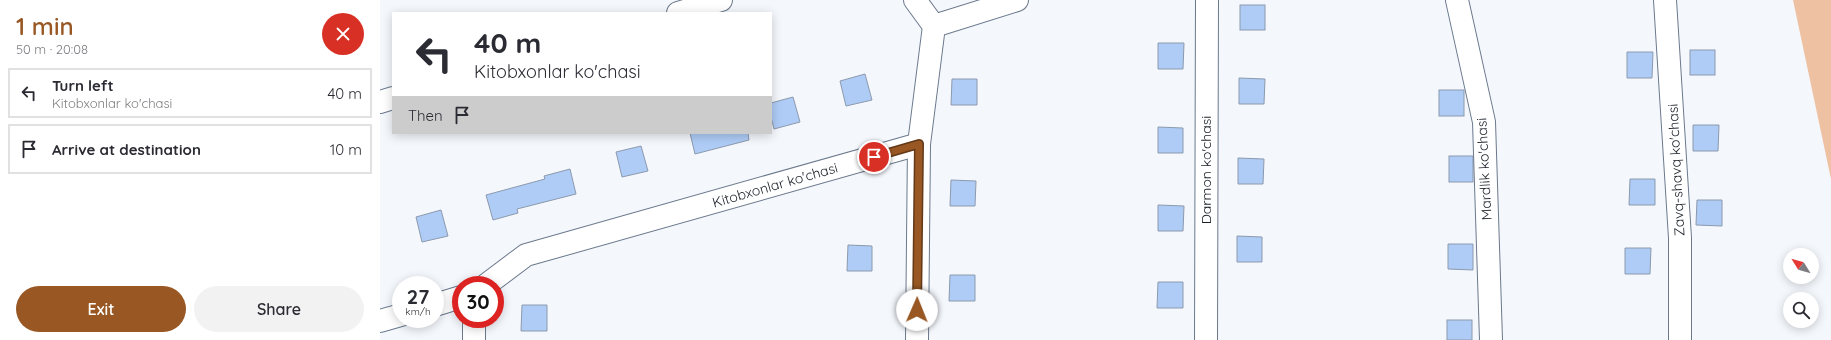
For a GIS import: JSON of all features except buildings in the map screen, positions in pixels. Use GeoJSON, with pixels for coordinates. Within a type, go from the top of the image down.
{"type":"FeatureCollection","features":[{"type":"Feature","properties":{"kind":"street"},"geometry":{"type":"LineString","coordinates":[[681,12],[721,0]]}},
{"type":"Feature","properties":{"kind":"street"},"geometry":{"type":"LineString","coordinates":[[915,0],[934,26],[919,144],[916,340]]}},
{"type":"Feature","properties":{"kind":"street"},"geometry":{"type":"LineString","coordinates":[[934,26],[1017,0]]}},
{"type":"Feature","properties":{"kind":"street","name":"Darmon ko'chasi"},"geometry":{"type":"LineString","coordinates":[[1206,340],[1207,0]]}},
{"type":"Feature","properties":{"kind":"street","name":"Mardlik ko'chasi"},"geometry":{"type":"LineString","coordinates":[[1457,0],[1484,122],[1491,340]]}},
{"type":"Feature","properties":{"kind":"street","name":"Zavq-shavq ko'chasi"},"geometry":{"type":"LineString","coordinates":[[1665,0],[1680,238],[1680,340]]}},
{"type":"Feature","properties":{"kind":"street"},"geometry":{"type":"LineString","coordinates":[[380,102],[392,98]]}},
{"type":"Feature","properties":{"kind":"street","name":"Kitobxonlar ko'chasi"},"geometry":{"type":"LineString","coordinates":[[498,276],[526,255],[919,144]]}},
{"type":"Feature","properties":{"kind":"street"},"geometry":{"type":"LineString","coordinates":[[380,321],[392,318]]}},
{"type":"Feature","properties":{"kind":"street"},"geometry":{"type":"LineString","coordinates":[[474,328],[474,340]]}},
{"type":"Feature","properties":{"kind":"shaded area"},"geometry":{"type":"Polygon","coordinates":[[[1793,0],[1831,0],[1831,179],[1793,0]]]}},
{"type":"Feature","properties":{"kind":"route"},"geometry":{"type":"LineString","coordinates":[[874,157],[919,144],[917,310]]}}]}
